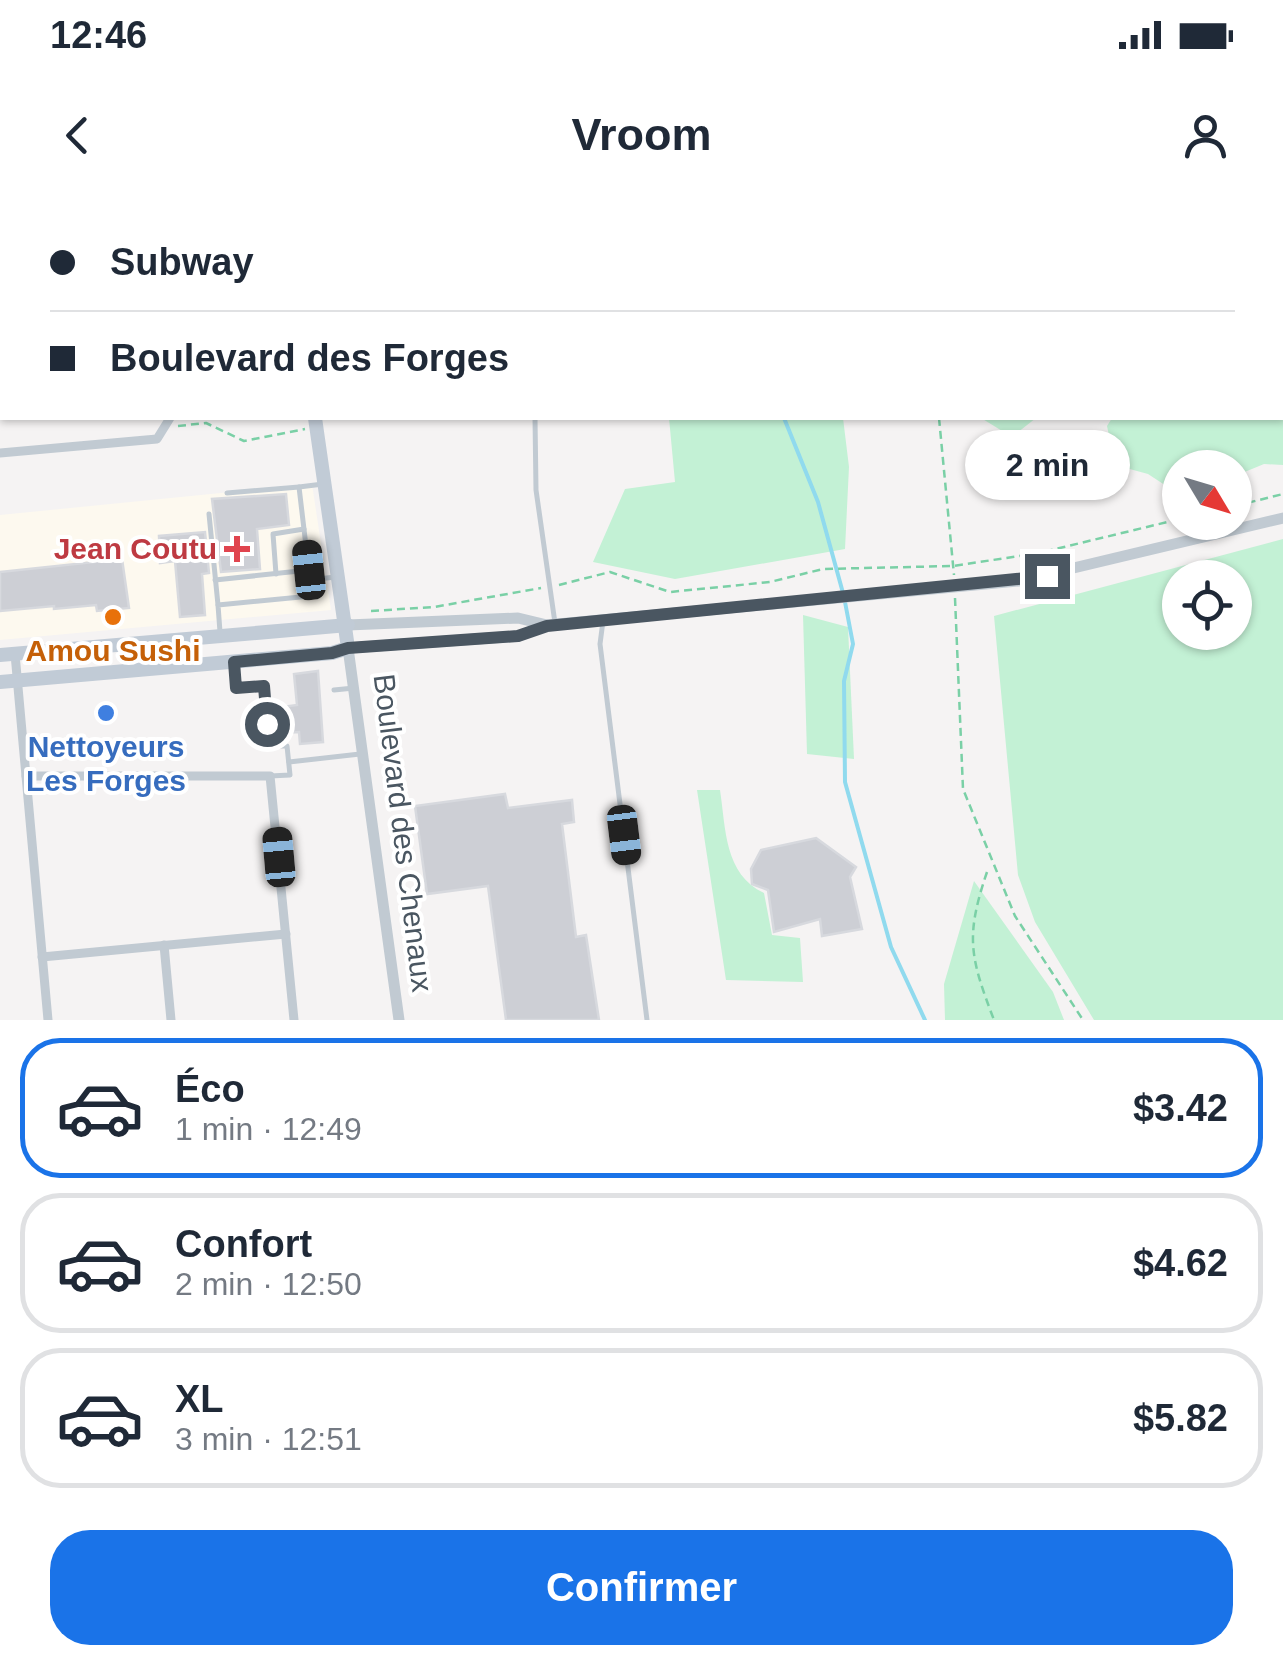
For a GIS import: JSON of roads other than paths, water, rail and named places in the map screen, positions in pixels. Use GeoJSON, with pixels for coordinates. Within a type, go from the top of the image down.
{"type":"FeatureCollection","features":[{"type":"Feature","properties":{"kind":"main road","name":"Boulevard des Chenaux"},"geometry":{"type":"LineString","coordinates":[[316,422],[340,611],[348,624],[348,648]]}},
{"type":"Feature","properties":{"kind":"main road"},"geometry":{"type":"LineString","coordinates":[[8,655],[348,624]]}},
{"type":"Feature","properties":{"kind":"main road"},"geometry":{"type":"LineString","coordinates":[[0,682],[332,653],[348,648]]}},
{"type":"Feature","properties":{"kind":"street"},"geometry":{"type":"LineString","coordinates":[[0,453],[157,439],[169,422]]}},
{"type":"Feature","properties":{"kind":"street"},"geometry":{"type":"LineString","coordinates":[[348,648],[518,636],[551,625],[955,588],[1079,570],[1283,518]]}},
{"type":"Feature","properties":{"kind":"street"},"geometry":{"type":"LineString","coordinates":[[348,624],[518,618],[551,625]]}},
{"type":"Feature","properties":{"kind":"street","name":"Boulevard des Chenaux"},"geometry":{"type":"LineString","coordinates":[[348,648],[357,688],[399,1020]]}},
{"type":"Feature","properties":{"kind":"street"},"geometry":{"type":"LineString","coordinates":[[8,655],[18,680],[48,1020]]}},
{"type":"Feature","properties":{"kind":"street"},"geometry":{"type":"LineString","coordinates":[[26,776],[270,776],[294,1020]]}},
{"type":"Feature","properties":{"kind":"street"},"geometry":{"type":"LineString","coordinates":[[42,956],[286,934]]}},
{"type":"Feature","properties":{"kind":"street"},"geometry":{"type":"LineString","coordinates":[[164,945],[171,1020]]}},
{"type":"Feature","properties":{"kind":"lane"},"geometry":{"type":"LineString","coordinates":[[535,420],[536,490],[550,587],[551,625]]}},
{"type":"Feature","properties":{"kind":"lane"},"geometry":{"type":"LineString","coordinates":[[227,492],[324,484]]}},
{"type":"Feature","properties":{"kind":"lane"},"geometry":{"type":"LineString","coordinates":[[218,605],[311,596],[300,487]]}},
{"type":"Feature","properties":{"kind":"lane"},"geometry":{"type":"LineString","coordinates":[[209,514],[221,636]]}},
{"type":"Feature","properties":{"kind":"lane"},"geometry":{"type":"LineString","coordinates":[[276,574],[273,534],[304,530]]}},
{"type":"Feature","properties":{"kind":"lane"},"geometry":{"type":"LineString","coordinates":[[216,580],[309,570]]}},
{"type":"Feature","properties":{"kind":"lane"},"geometry":{"type":"LineString","coordinates":[[310,580],[335,577]]}},
{"type":"Feature","properties":{"kind":"lane"},"geometry":{"type":"LineString","coordinates":[[603,621],[600,644],[646,1020]]}},
{"type":"Feature","properties":{"kind":"lane"},"geometry":{"type":"LineString","coordinates":[[234,662],[236,688],[264,686],[269,746],[288,746],[290,775],[270,776]]}},
{"type":"Feature","properties":{"kind":"lane"},"geometry":{"type":"LineString","coordinates":[[334,690],[357,688]]}},
{"type":"Feature","properties":{"kind":"lane"},"geometry":{"type":"LineString","coordinates":[[289,762],[365,754]]}},
{"type":"Feature","properties":{"kind":"waterway"},"geometry":{"type":"LineString","coordinates":[[785,420],[818,502],[843,593]]}},
{"type":"Feature","properties":{"kind":"waterway"},"geometry":{"type":"LineString","coordinates":[[845,602],[853,644],[844,681],[845,782],[891,947],[925,1020]]}},
{"type":"Feature","properties":{"kind":"place","name":"Jean Coutu"},"geometry":{"type":"Point","coordinates":[237,549]}},
{"type":"Feature","properties":{"kind":"place","name":"Amou Sushi"},"geometry":{"type":"Point","coordinates":[113,617]}},
{"type":"Feature","properties":{"kind":"place","name":"Nettoyeurs Les Forges"},"geometry":{"type":"Point","coordinates":[106,713]}}]}
